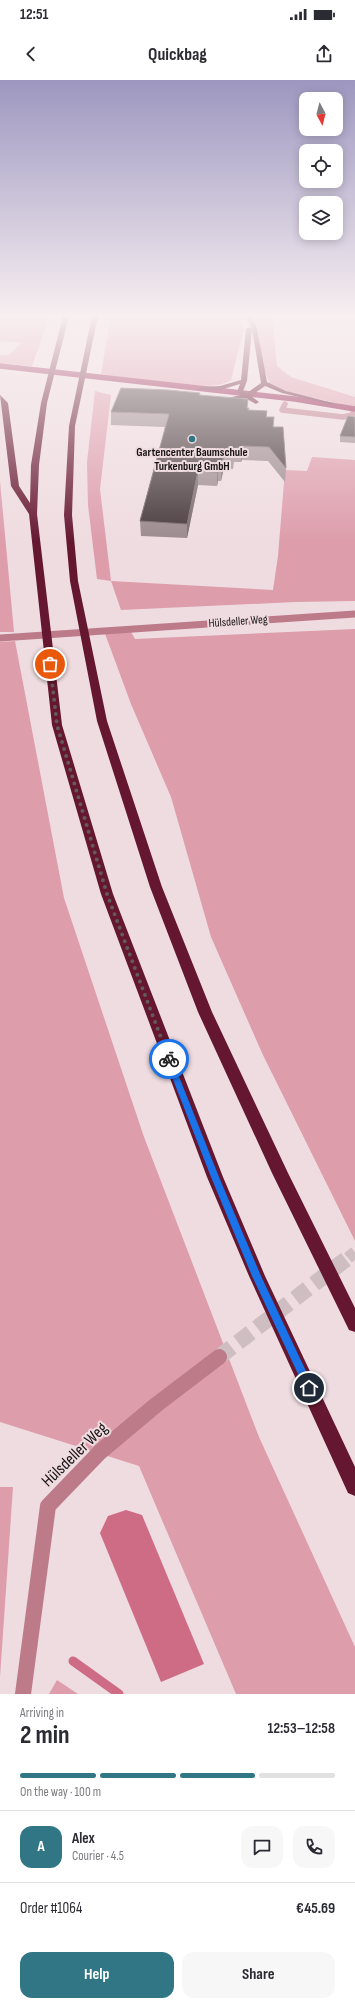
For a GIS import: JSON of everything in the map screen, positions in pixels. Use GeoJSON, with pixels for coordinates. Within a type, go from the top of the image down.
{"type":"FeatureCollection","features":[{"type":"Feature","properties":{"kind":"highway"},"geometry":{"type":"LineString","coordinates":[[47,391],[35,465],[33,514],[57,725],[107,894],[215,1177],[257,1276],[355,1487]]}},
{"type":"Feature","properties":{"kind":"highway"},"geometry":{"type":"LineString","coordinates":[[79,391],[72,426],[68,515],[74,581],[102,721],[156,887],[205,1012],[280,1173],[355,1325]]}},
{"type":"Feature","properties":{"kind":"highway"},"geometry":{"type":"LineString","coordinates":[[245,391],[246,395],[256,402]]}},
{"type":"Feature","properties":{"kind":"highway"},"geometry":{"type":"LineString","coordinates":[[226,399],[246,395],[255,391]]}},
{"type":"Feature","properties":{"kind":"highway"},"geometry":{"type":"LineString","coordinates":[[282,391],[332,404]]}},
{"type":"Feature","properties":{"kind":"highway"},"geometry":{"type":"LineString","coordinates":[[0,397],[5,403],[15,486],[33,514]]}},
{"type":"Feature","properties":{"kind":"main road"},"geometry":{"type":"LineString","coordinates":[[218,391],[319,402],[332,404],[354,412]]}},
{"type":"Feature","properties":{"kind":"main road"},"geometry":{"type":"LineString","coordinates":[[226,399],[285,404],[294,402],[319,402]]}},
{"type":"Feature","properties":{"kind":"street"},"geometry":{"type":"LineString","coordinates":[[285,404],[282,410],[343,417],[354,412]]}},
{"type":"Feature","properties":{"kind":"street","name":"Hülsdeller Weg"},"geometry":{"type":"LineString","coordinates":[[0,638],[355,614]]}},
{"type":"Feature","properties":{"kind":"street","name":"Hülsdeller Weg"},"geometry":{"type":"LineString","coordinates":[[23,1694],[48,1506],[100,1452],[156,1405],[219,1356]]}},
{"type":"Feature","properties":{"kind":"shaded area"},"geometry":{"type":"Polygon","coordinates":[[[95,391],[96,391],[111,395],[100,489],[111,581],[97,579],[88,505],[87,462],[95,391]]]}},
{"type":"Feature","properties":{"kind":"shaded area"},"geometry":{"type":"Polygon","coordinates":[[[288,391],[337,391],[355,397],[355,407],[288,391]]]}},
{"type":"Feature","properties":{"kind":"shaded area"},"geometry":{"type":"Polygon","coordinates":[[[312,457],[355,460],[355,601],[295,602],[121,610],[111,581],[273,590],[278,556],[285,470],[307,471],[312,457]]]}},
{"type":"Feature","properties":{"kind":"shaded area"},"geometry":{"type":"Polygon","coordinates":[[[0,481],[14,632],[0,632],[0,481]]]}},
{"type":"Feature","properties":{"kind":"shaded area"},"geometry":{"type":"Polygon","coordinates":[[[355,629],[355,1241],[262,1053],[211,937],[171,797],[131,704],[104,631],[131,632],[135,639],[355,629]]]}},
{"type":"Feature","properties":{"kind":"shaded area"},"geometry":{"type":"Polygon","coordinates":[[[15,641],[64,898],[144,1137],[259,1437],[355,1647],[355,1694],[236,1694],[139,1466],[0,1422],[0,642],[15,641]]]}},
{"type":"Feature","properties":{"kind":"shaded area"},"geometry":{"type":"Polygon","coordinates":[[[0,1487],[13,1487],[0,1677],[0,1487]]]}},
{"type":"Feature","properties":{"kind":"shaded area"},"geometry":{"type":"Polygon","coordinates":[[[126,1510],[142,1515],[204,1664],[161,1682],[100,1533],[108,1516],[126,1510]]]}},
{"type":"Feature","properties":{"kind":"shaded area"},"geometry":{"type":"Polygon","coordinates":[[[57,1680],[78,1694],[49,1694],[57,1680]]]}},
{"type":"Feature","properties":{"kind":"building"},"geometry":{"type":"Polygon","coordinates":[[[120,391],[182,391],[200,393],[199,395],[248,399],[248,410],[267,411],[266,417],[274,417],[273,427],[283,427],[286,468],[269,447],[242,446],[241,448],[235,448],[234,455],[224,454],[221,468],[218,467],[217,472],[198,471],[187,524],[140,521],[169,414],[111,412],[120,391]]]}},
{"type":"Feature","properties":{"kind":"building"},"geometry":{"type":"Polygon","coordinates":[[[348,416],[355,417],[355,437],[340,436],[348,416]]]}},
{"type":"Feature","properties":{"kind":"waterway"},"geometry":{"type":"LineString","coordinates":[[73,1661],[119,1694]]}},
{"type":"Feature","properties":{"kind":"tunnel"},"geometry":{"type":"LineString","coordinates":[[348,1258],[355,1252]]}},
{"type":"Feature","properties":{"kind":"tunnel"},"geometry":{"type":"LineString","coordinates":[[219,1357],[349,1257]]}},
{"type":"Feature","properties":{"kind":"way so far"},"geometry":{"type":"LineString","coordinates":[[50,664],[57,725],[107,894],[169,1059]]}},
{"type":"Feature","properties":{"kind":"place","name":"Gartencenter Baumschule Turkenburg GmbH"},"geometry":{"type":"Point","coordinates":[192,439]}},
{"type":"Feature","properties":{"kind":"route"},"geometry":{"type":"LineString","coordinates":[[169,1059],[215,1177],[257,1276],[309,1388]]}}]}
